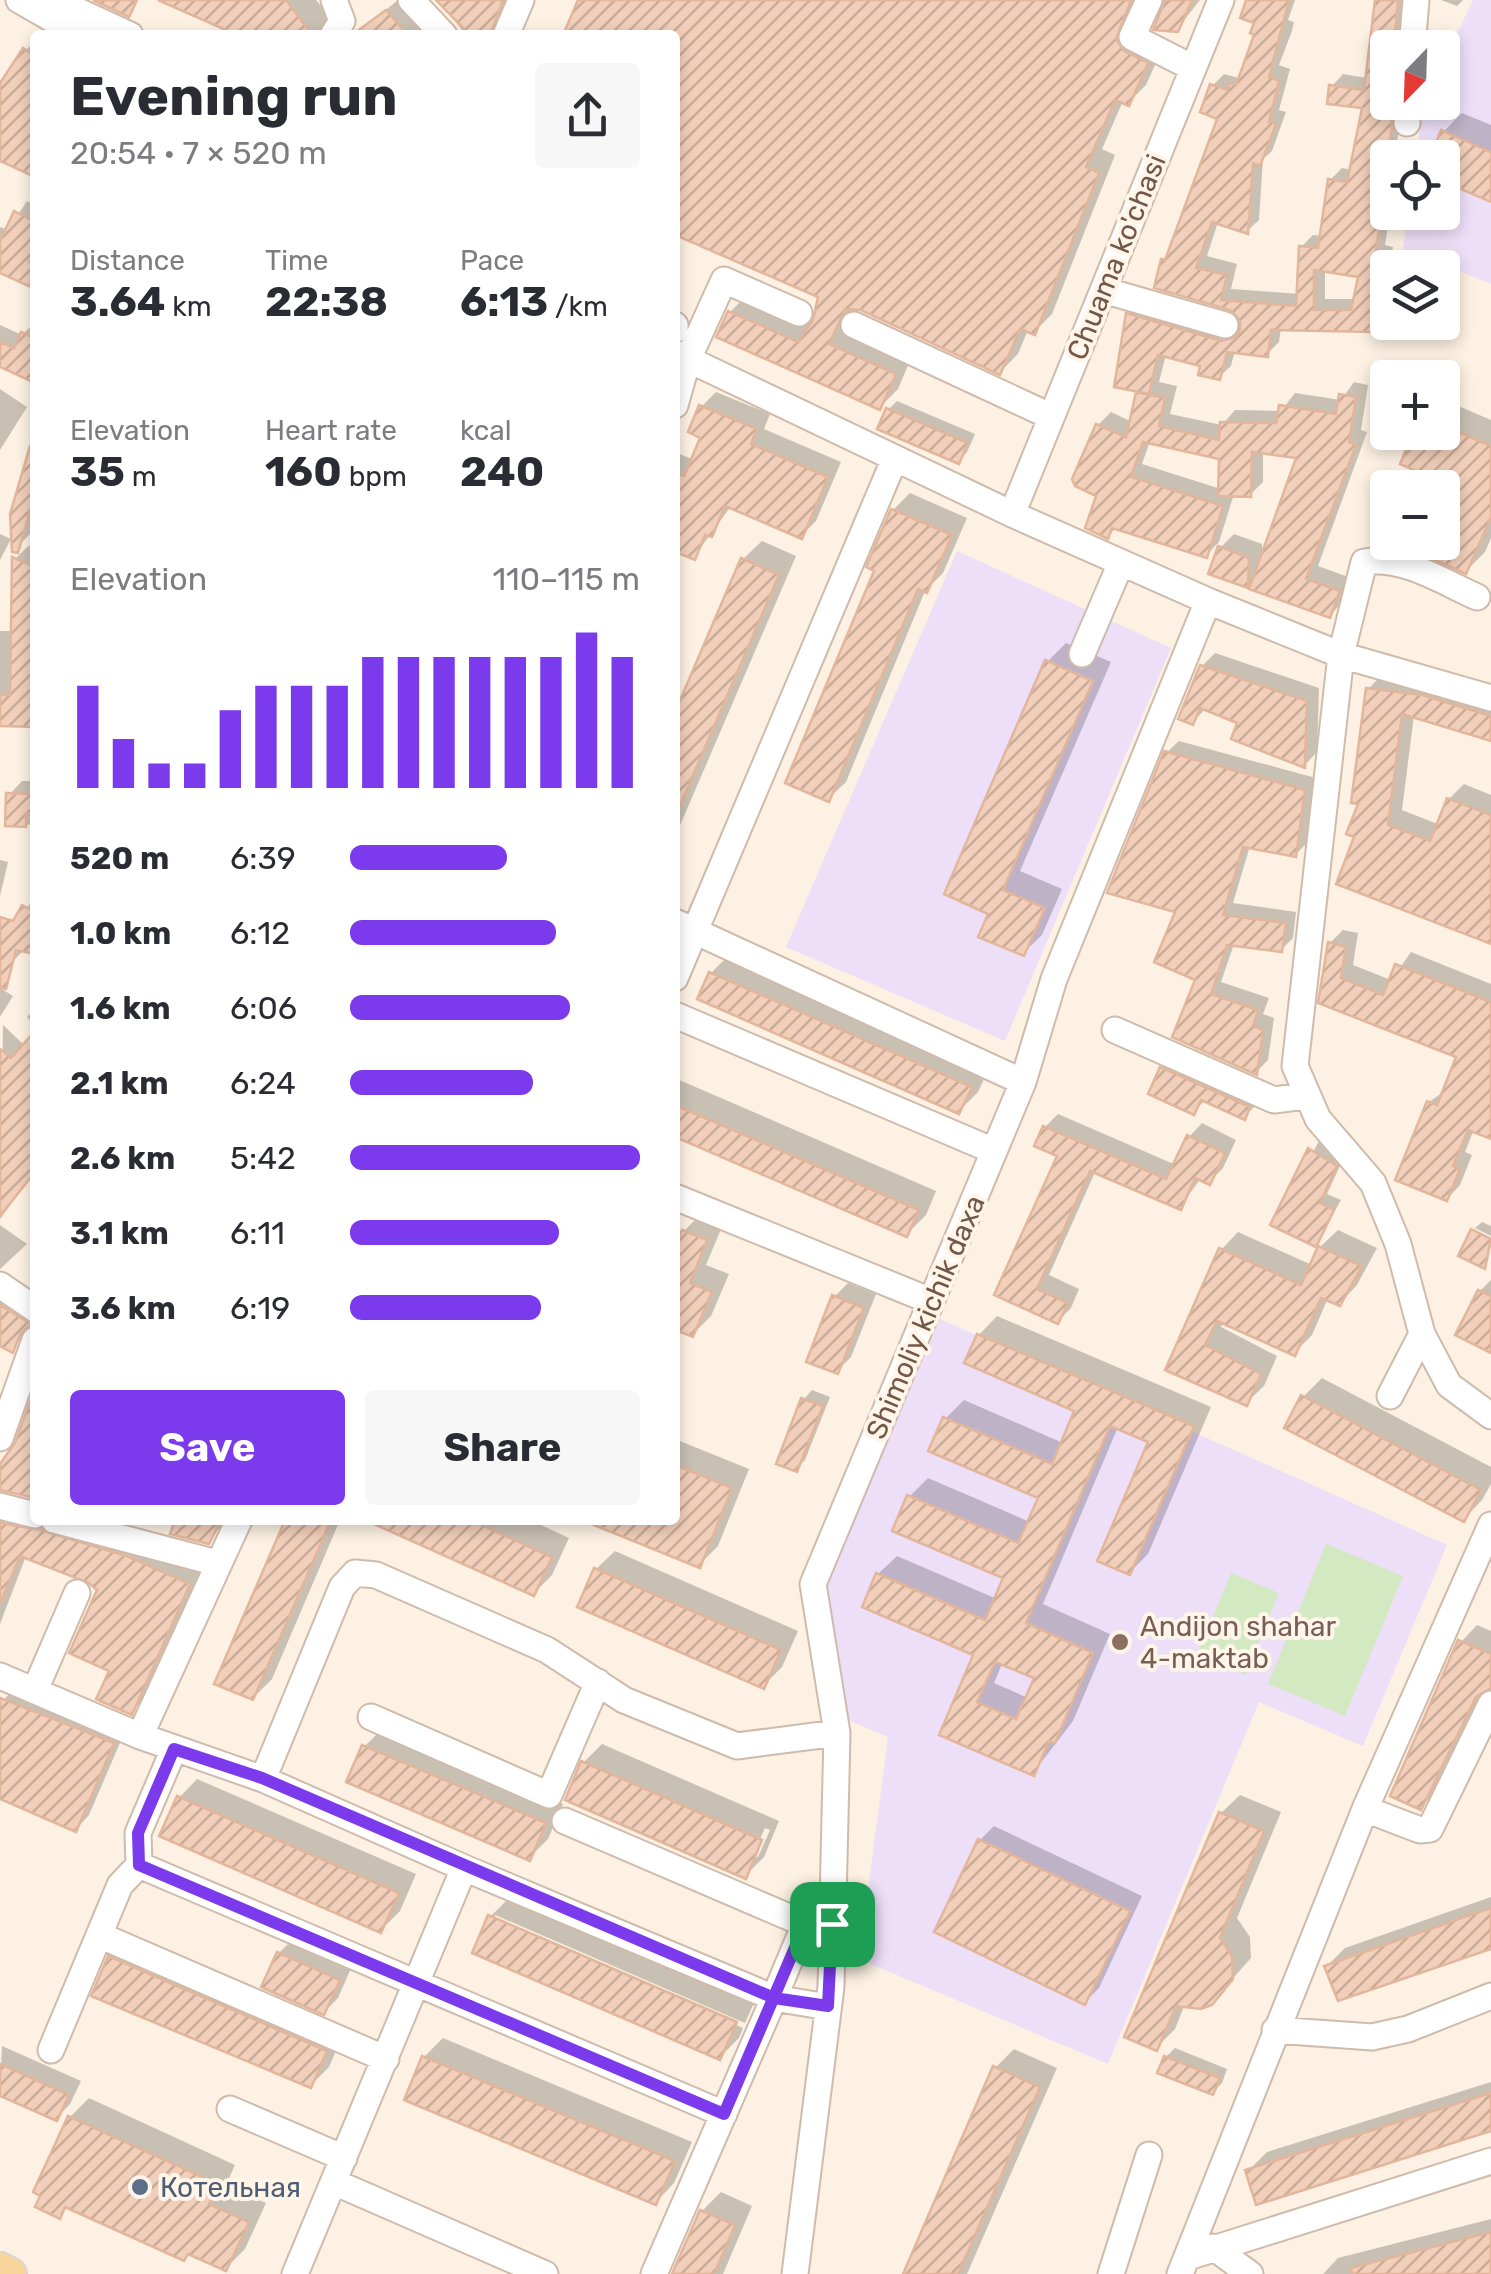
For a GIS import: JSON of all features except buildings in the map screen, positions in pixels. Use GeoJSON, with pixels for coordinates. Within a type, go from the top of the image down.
{"type":"FeatureCollection","features":[{"type":"Feature","properties":{"kind":"main road"},"geometry":{"type":"LineString","coordinates":[[0,2270],[10,2274]]}},
{"type":"Feature","properties":{"kind":"street"},"geometry":{"type":"LineString","coordinates":[[19,0],[71,30]]}},
{"type":"Feature","properties":{"kind":"street"},"geometry":{"type":"LineString","coordinates":[[54,0],[119,30]]}},
{"type":"Feature","properties":{"kind":"street"},"geometry":{"type":"LineString","coordinates":[[334,0],[342,21],[336,30]]}},
{"type":"Feature","properties":{"kind":"street"},"geometry":{"type":"LineString","coordinates":[[411,0],[439,30]]}},
{"type":"Feature","properties":{"kind":"street"},"geometry":{"type":"LineString","coordinates":[[508,30],[521,0]]}},
{"type":"Feature","properties":{"kind":"street"},"geometry":{"type":"LineString","coordinates":[[1149,0],[1132,37],[1193,68]]}},
{"type":"Feature","properties":{"kind":"street","name":"Chuama ko'chasi"},"geometry":{"type":"LineString","coordinates":[[1012,514],[1221,0]]}},
{"type":"Feature","properties":{"kind":"street"},"geometry":{"type":"LineString","coordinates":[[1414,30],[1416,0]]}},
{"type":"Feature","properties":{"kind":"street"},"geometry":{"type":"LineString","coordinates":[[799,313],[724,280],[682,356],[1012,514],[1208,601],[1341,655],[1491,698]]}},
{"type":"Feature","properties":{"kind":"street"},"geometry":{"type":"LineString","coordinates":[[1103,290],[1225,325]]}},
{"type":"Feature","properties":{"kind":"street"},"geometry":{"type":"LineString","coordinates":[[854,325],[1050,416]]}},
{"type":"Feature","properties":{"kind":"street"},"geometry":{"type":"LineString","coordinates":[[680,952],[685,926],[895,458]]}},
{"type":"Feature","properties":{"kind":"street"},"geometry":{"type":"LineString","coordinates":[[1477,598],[1410,567],[1384,559],[1364,562],[1341,655],[1295,1066],[1304,1096],[1318,1119],[1373,1183],[1398,1244],[1422,1334],[1449,1385],[1491,1416]]}},
{"type":"Feature","properties":{"kind":"street"},"geometry":{"type":"LineString","coordinates":[[1082,654],[1121,563]]}},
{"type":"Feature","properties":{"kind":"street","name":"Shimoliy kichik daxa"},"geometry":{"type":"LineString","coordinates":[[795,2274],[828,2006],[838,1733],[813,1584],[1023,1082],[1054,979],[1208,601]]}},
{"type":"Feature","properties":{"kind":"street"},"geometry":{"type":"LineString","coordinates":[[685,926],[1023,1082]]}},
{"type":"Feature","properties":{"kind":"street"},"geometry":{"type":"LineString","coordinates":[[680,1017],[994,1151]]}},
{"type":"Feature","properties":{"kind":"street"},"geometry":{"type":"LineString","coordinates":[[1115,1030],[1274,1100],[1304,1096]]}},
{"type":"Feature","properties":{"kind":"street"},"geometry":{"type":"LineString","coordinates":[[680,1198],[932,1301]]}},
{"type":"Feature","properties":{"kind":"street"},"geometry":{"type":"LineString","coordinates":[[0,1286],[30,1305]]}},
{"type":"Feature","properties":{"kind":"street"},"geometry":{"type":"LineString","coordinates":[[1390,1396],[1422,1334]]}},
{"type":"Feature","properties":{"kind":"street"},"geometry":{"type":"LineString","coordinates":[[0,1438],[30,1354]]}},
{"type":"Feature","properties":{"kind":"street"},"geometry":{"type":"LineString","coordinates":[[0,1506],[30,1514]]}},
{"type":"Feature","properties":{"kind":"street"},"geometry":{"type":"LineString","coordinates":[[73,1525],[217,1563]]}},
{"type":"Feature","properties":{"kind":"street"},"geometry":{"type":"LineString","coordinates":[[140,1736],[236,1525]]}},
{"type":"Feature","properties":{"kind":"street"},"geometry":{"type":"LineString","coordinates":[[1184,2266],[1274,2030],[1365,1809],[1480,1573],[1491,1526]]}},
{"type":"Feature","properties":{"kind":"street"},"geometry":{"type":"LineString","coordinates":[[262,1778],[342,1587],[356,1573],[376,1574],[548,1650],[624,1700],[736,1746],[838,1733]]}},
{"type":"Feature","properties":{"kind":"street"},"geometry":{"type":"LineString","coordinates":[[35,1690],[77,1593]]}},
{"type":"Feature","properties":{"kind":"street"},"geometry":{"type":"LineString","coordinates":[[0,1676],[140,1736],[262,1778],[774,1998],[828,2006]]}},
{"type":"Feature","properties":{"kind":"street"},"geometry":{"type":"LineString","coordinates":[[371,1716],[549,1795],[598,1682]]}},
{"type":"Feature","properties":{"kind":"street"},"geometry":{"type":"LineString","coordinates":[[1365,1809],[1420,1830],[1430,1829],[1481,1754],[1491,1704]]}},
{"type":"Feature","properties":{"kind":"street"},"geometry":{"type":"LineString","coordinates":[[51,2050],[120,1885],[139,1865],[138,1833],[174,1749]]}},
{"type":"Feature","properties":{"kind":"street"},"geometry":{"type":"LineString","coordinates":[[565,1821],[805,1924],[832,1924]]}},
{"type":"Feature","properties":{"kind":"street"},"geometry":{"type":"LineString","coordinates":[[139,1865],[724,2114]]}},
{"type":"Feature","properties":{"kind":"street"},"geometry":{"type":"LineString","coordinates":[[295,2274],[464,1868]]}},
{"type":"Feature","properties":{"kind":"street"},"geometry":{"type":"LineString","coordinates":[[654,2274],[805,1924]]}},
{"type":"Feature","properties":{"kind":"street"},"geometry":{"type":"LineString","coordinates":[[99,1935],[386,2059]]}},
{"type":"Feature","properties":{"kind":"street"},"geometry":{"type":"LineString","coordinates":[[1274,2030],[1372,2037],[1408,2029],[1491,1996]]}},
{"type":"Feature","properties":{"kind":"street"},"geometry":{"type":"LineString","coordinates":[[230,2109],[339,2170],[544,2274]]}},
{"type":"Feature","properties":{"kind":"street"},"geometry":{"type":"LineString","coordinates":[[1110,2274],[1149,2155]]}},
{"type":"Feature","properties":{"kind":"street"},"geometry":{"type":"LineString","coordinates":[[1184,2266],[1213,2246],[1491,2162]]}},
{"type":"Feature","properties":{"kind":"street"},"geometry":{"type":"LineString","coordinates":[[1213,2246],[1250,2274]]}},
{"type":"Feature","properties":{"kind":"shaded area"},"geometry":{"type":"Polygon","coordinates":[[[1473,0],[1491,0],[1491,284],[1460,272],[1460,250],[1403,249],[1406,230],[1460,230],[1460,140],[1419,140],[1421,120],[1460,120],[1459,30],[1473,0]]]}},
{"type":"Feature","properties":{"kind":"shaded area"},"geometry":{"type":"Polygon","coordinates":[[[957,551],[1171,648],[1005,1041],[786,947],[957,551]]]}},
{"type":"Feature","properties":{"kind":"shaded area","name":"Andijon shahar 4-maktab"},"geometry":{"type":"Polygon","coordinates":[[[940,1319],[1447,1545],[1363,1746],[1259,1702],[1108,2064],[859,1959],[888,1737],[846,1719],[825,1583],[940,1319]]]}},
{"type":"Feature","properties":{"kind":"green space"},"geometry":{"type":"Polygon","coordinates":[[[1326,1544],[1403,1576],[1345,1716],[1268,1684],[1326,1544]]]}},
{"type":"Feature","properties":{"kind":"green space"},"geometry":{"type":"Polygon","coordinates":[[[1231,1573],[1279,1593],[1245,1675],[1197,1655],[1231,1573]]]}},
{"type":"Feature","properties":{"kind":"place","name":"Andijon shahar 4-maktab"},"geometry":{"type":"Point","coordinates":[1120,1642]}},
{"type":"Feature","properties":{"kind":"place","name":"Котельная"},"geometry":{"type":"Point","coordinates":[140,2187]}},
{"type":"Feature","properties":{"kind":"route"},"geometry":{"type":"LineString","coordinates":[[832,1924],[805,1924],[774,1998],[724,2114],[139,1865],[138,1833],[174,1749],[262,1778],[774,1998],[828,2006],[832,1924]]}}]}
